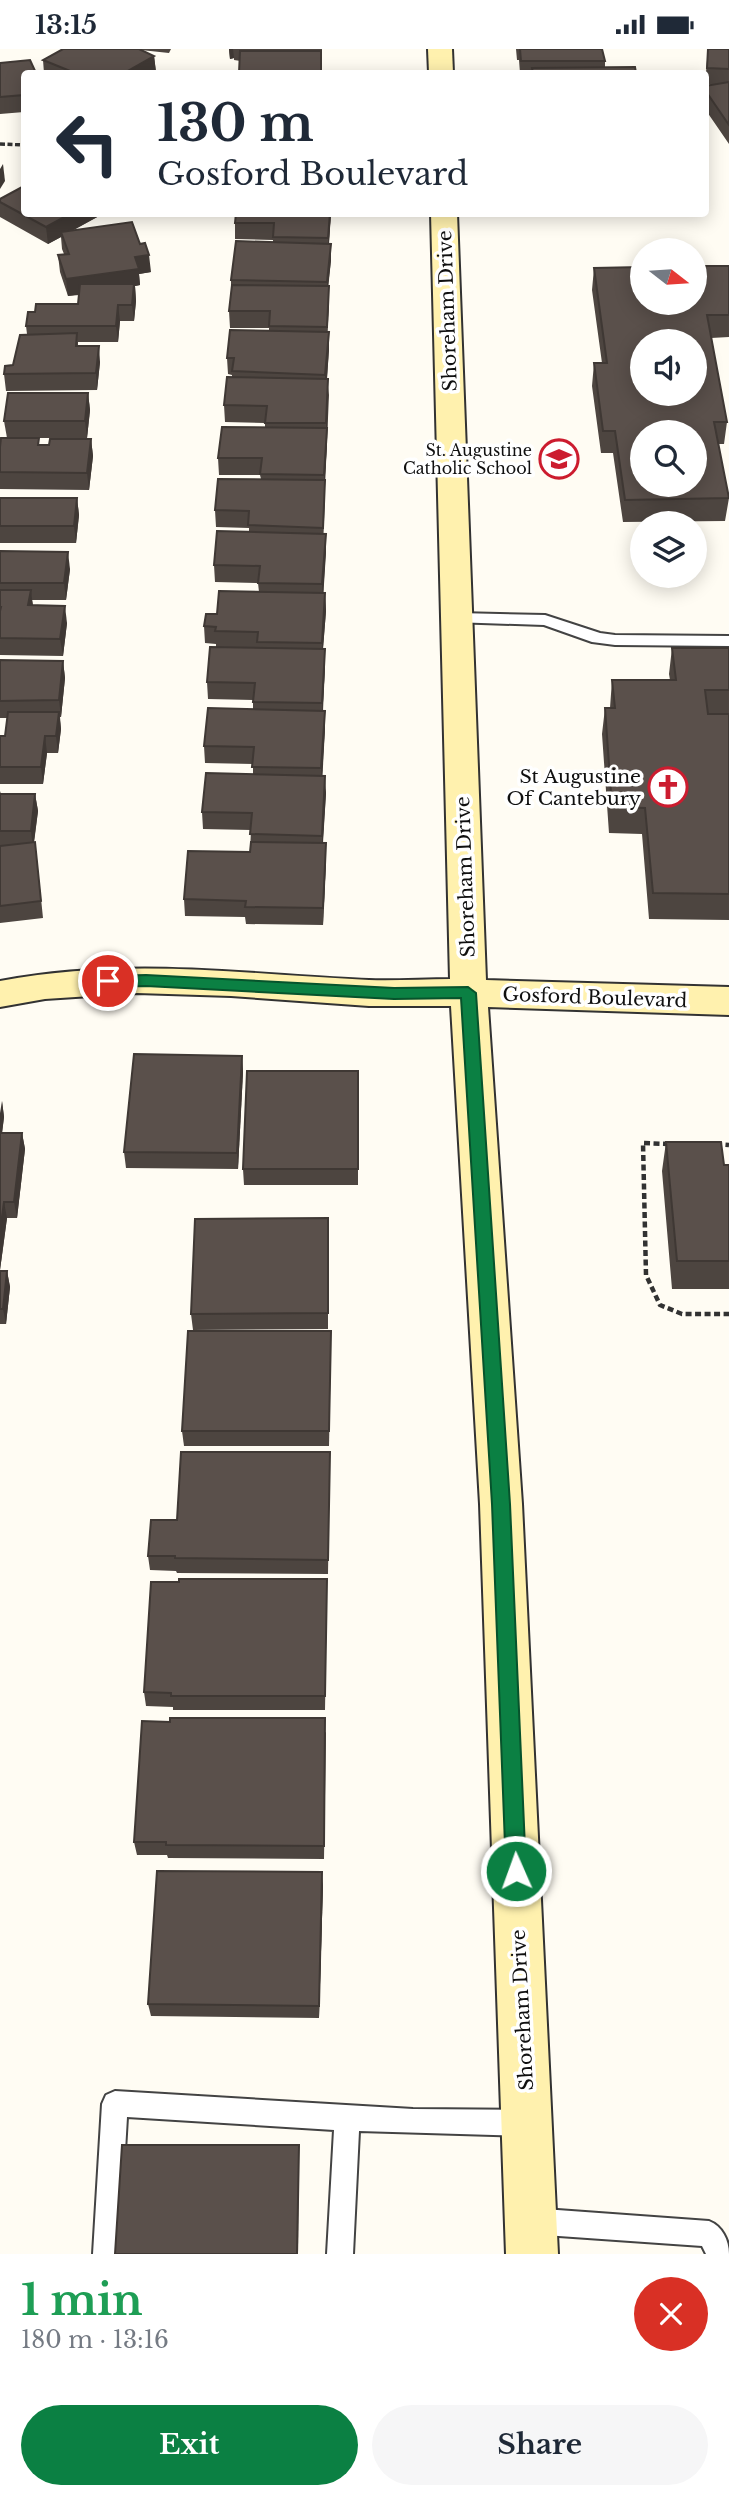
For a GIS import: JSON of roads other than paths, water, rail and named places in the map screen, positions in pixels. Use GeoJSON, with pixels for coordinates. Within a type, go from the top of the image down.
{"type":"FeatureCollection","features":[{"type":"Feature","properties":{"kind":"street"},"geometry":{"type":"LineString","coordinates":[[440,49],[441,70]]}},
{"type":"Feature","properties":{"kind":"street","name":"Shoreham Drive"},"geometry":{"type":"LineString","coordinates":[[444,217],[468,993],[501,1504],[531,2237]]}},
{"type":"Feature","properties":{"kind":"street","name":"Gosford Boulevard"},"geometry":{"type":"LineString","coordinates":[[0,994],[28,988],[89,982],[146,981],[394,994],[468,993],[729,1001]]}},
{"type":"Feature","properties":{"kind":"lane"},"geometry":{"type":"LineString","coordinates":[[458,618],[545,620],[598,638],[615,640],[729,641]]}},
{"type":"Feature","properties":{"kind":"lane"},"geometry":{"type":"LineString","coordinates":[[106,2254],[115,2104],[347,2118],[528,2123]]}},
{"type":"Feature","properties":{"kind":"lane"},"geometry":{"type":"LineString","coordinates":[[340,2254],[347,2118]]}},
{"type":"Feature","properties":{"kind":"lane"},"geometry":{"type":"LineString","coordinates":[[531,2237],[719,2240]]}},
{"type":"Feature","properties":{"kind":"place","name":"St. Augustine Catholic School"},"geometry":{"type":"Point","coordinates":[559,459]}},
{"type":"Feature","properties":{"kind":"place","name":"St Augustine Of Cantebury"},"geometry":{"type":"Point","coordinates":[668,787]}}]}
